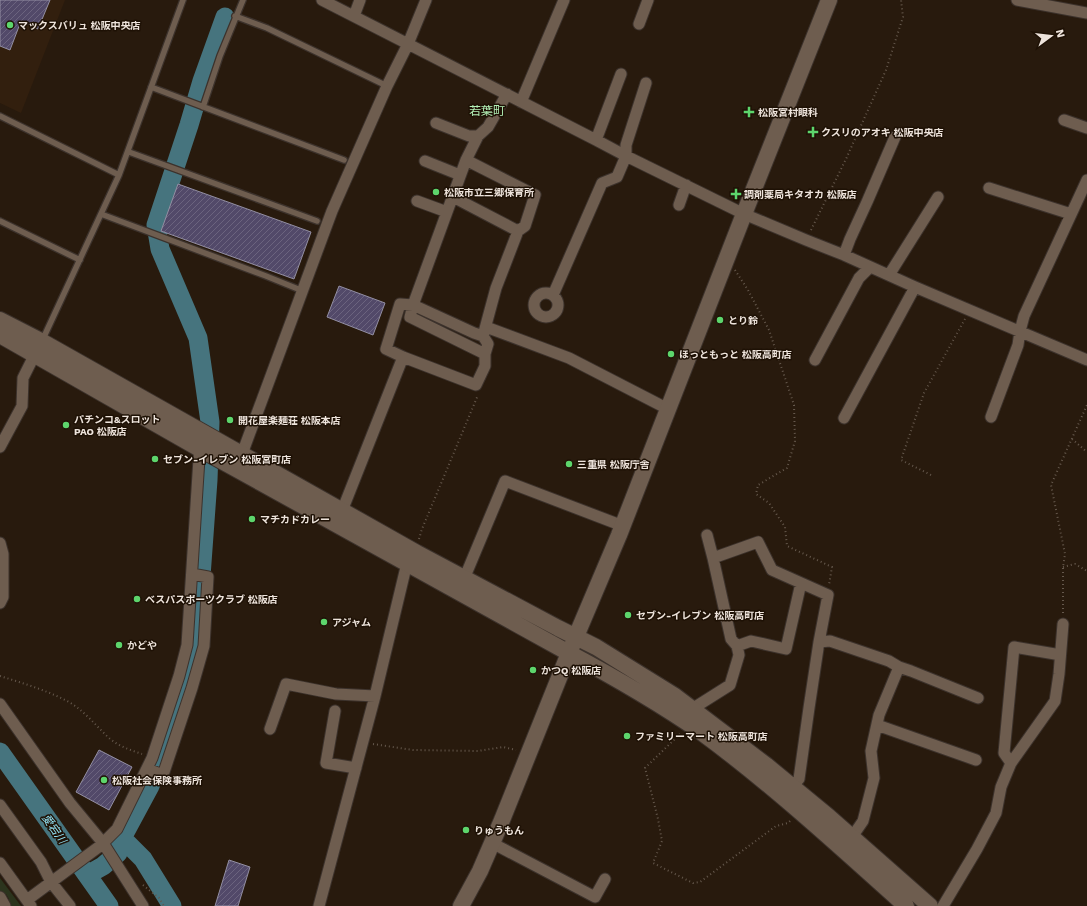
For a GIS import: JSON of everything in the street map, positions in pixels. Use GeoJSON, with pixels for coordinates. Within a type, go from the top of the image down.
{"type":"FeatureCollection","features":[{"type":"Feature","properties":{"kind":"street"},"geometry":{"type":"LineString","coordinates":[[322,0],[626,156],[744,214],[844,255],[915,287],[1020,330],[1087,360]]}},
{"type":"Feature","properties":{"kind":"street"},"geometry":{"type":"LineString","coordinates":[[354,16],[360,0]]}},
{"type":"Feature","properties":{"kind":"street"},"geometry":{"type":"LineString","coordinates":[[242,454],[332,211],[387,86],[408,44],[426,0]]}},
{"type":"Feature","properties":{"kind":"street"},"geometry":{"type":"LineString","coordinates":[[521,102],[564,0]]}},
{"type":"Feature","properties":{"kind":"street"},"geometry":{"type":"LineString","coordinates":[[639,24],[648,0]]}},
{"type":"Feature","properties":{"kind":"street"},"geometry":{"type":"LineString","coordinates":[[461,906],[480,871],[492,843],[569,653],[623,526],[829,0]]}},
{"type":"Feature","properties":{"kind":"street"},"geometry":{"type":"LineString","coordinates":[[1017,0],[1087,13]]}},
{"type":"Feature","properties":{"kind":"street"},"geometry":{"type":"LineString","coordinates":[[596,140],[622,74]]}},
{"type":"Feature","properties":{"kind":"street"},"geometry":{"type":"LineString","coordinates":[[553,295],[602,183],[617,177],[626,156],[626,145],[646,83]]}},
{"type":"Feature","properties":{"kind":"street"},"geometry":{"type":"LineString","coordinates":[[485,354],[410,317],[413,305],[466,160],[478,136],[488,128],[507,94]]}},
{"type":"Feature","properties":{"kind":"street"},"geometry":{"type":"LineString","coordinates":[[1064,120],[1087,128]]}},
{"type":"Feature","properties":{"kind":"street"},"geometry":{"type":"LineString","coordinates":[[436,123],[469,136],[478,136]]}},
{"type":"Feature","properties":{"kind":"street"},"geometry":{"type":"LineString","coordinates":[[844,255],[895,137]]}},
{"type":"Feature","properties":{"kind":"street"},"geometry":{"type":"LineString","coordinates":[[466,160],[535,195],[525,226],[518,231],[496,288],[485,332],[488,344],[485,354],[485,366],[476,385],[403,357],[386,348],[400,304],[413,305],[474,333],[485,332],[569,358],[668,409]]}},
{"type":"Feature","properties":{"kind":"street"},"geometry":{"type":"LineString","coordinates":[[424,161],[460,175]]}},
{"type":"Feature","properties":{"kind":"street"},"geometry":{"type":"LineString","coordinates":[[991,417],[1018,345],[1024,316],[1087,180]]}},
{"type":"Feature","properties":{"kind":"street"},"geometry":{"type":"LineString","coordinates":[[679,204],[686,185]]}},
{"type":"Feature","properties":{"kind":"street"},"geometry":{"type":"LineString","coordinates":[[989,188],[1071,214]]}},
{"type":"Feature","properties":{"kind":"street"},"geometry":{"type":"LineString","coordinates":[[453,197],[518,231]]}},
{"type":"Feature","properties":{"kind":"street"},"geometry":{"type":"LineString","coordinates":[[889,275],[938,197]]}},
{"type":"Feature","properties":{"kind":"street"},"geometry":{"type":"LineString","coordinates":[[417,201],[447,212]]}},
{"type":"Feature","properties":{"kind":"street"},"geometry":{"type":"LineString","coordinates":[[815,360],[859,278],[870,267]]}},
{"type":"Feature","properties":{"kind":"street"},"geometry":{"type":"LineString","coordinates":[[844,418],[915,287]]}},
{"type":"Feature","properties":{"kind":"street"},"geometry":{"type":"LineString","coordinates":[[0,320],[38,348],[201,450],[616,678],[689,725],[735,758],[800,812],[906,906]]}},
{"type":"Feature","properties":{"kind":"street"},"geometry":{"type":"LineString","coordinates":[[0,335],[38,348],[202,432],[464,578],[558,628],[596,646],[675,696],[692,709],[792,787],[852,837],[930,906]]}},
{"type":"Feature","properties":{"kind":"street"},"geometry":{"type":"LineString","coordinates":[[0,447],[22,406],[23,378],[38,348]]}},
{"type":"Feature","properties":{"kind":"street"},"geometry":{"type":"LineString","coordinates":[[342,511],[403,357]]}},
{"type":"Feature","properties":{"kind":"street"},"geometry":{"type":"LineString","coordinates":[[0,863],[29,903],[51,882],[103,847],[117,829],[148,770],[180,676],[187,645],[202,432]]}},
{"type":"Feature","properties":{"kind":"street"},"geometry":{"type":"LineString","coordinates":[[464,578],[505,481],[623,526]]}},
{"type":"Feature","properties":{"kind":"street"},"geometry":{"type":"LineString","coordinates":[[692,709],[730,685],[739,655],[737,646],[730,639],[707,535]]}},
{"type":"Feature","properties":{"kind":"street"},"geometry":{"type":"LineString","coordinates":[[713,558],[758,542],[772,570],[828,595],[819,642],[799,779],[792,787]]}},
{"type":"Feature","properties":{"kind":"street"},"geometry":{"type":"LineString","coordinates":[[0,543],[3,554],[3,597],[0,603]]}},
{"type":"Feature","properties":{"kind":"street"},"geometry":{"type":"LineString","coordinates":[[319,906],[375,696],[407,563]]}},
{"type":"Feature","properties":{"kind":"street"},"geometry":{"type":"LineString","coordinates":[[148,770],[163,775],[204,646],[208,577],[193,574]]}},
{"type":"Feature","properties":{"kind":"street"},"geometry":{"type":"LineString","coordinates":[[737,646],[751,641],[786,649],[801,583]]}},
{"type":"Feature","properties":{"kind":"street"},"geometry":{"type":"LineString","coordinates":[[189,622],[205,623]]}},
{"type":"Feature","properties":{"kind":"street"},"geometry":{"type":"LineString","coordinates":[[943,906],[977,849],[996,813],[1001,787],[1011,763],[1055,701],[1063,624]]}},
{"type":"Feature","properties":{"kind":"street"},"geometry":{"type":"LineString","coordinates":[[819,642],[830,642],[889,661],[899,667],[978,698]]}},
{"type":"Feature","properties":{"kind":"street"},"geometry":{"type":"LineString","coordinates":[[1011,763],[1004,753],[1014,647],[1055,654]]}},
{"type":"Feature","properties":{"kind":"street"},"geometry":{"type":"LineString","coordinates":[[852,837],[863,821],[874,778],[871,751],[879,715],[899,667]]}},
{"type":"Feature","properties":{"kind":"street"},"geometry":{"type":"LineString","coordinates":[[180,676],[194,680]]}},
{"type":"Feature","properties":{"kind":"street"},"geometry":{"type":"LineString","coordinates":[[270,728],[286,684],[336,694],[375,696]]}},
{"type":"Feature","properties":{"kind":"street"},"geometry":{"type":"LineString","coordinates":[[0,704],[118,868],[143,906]]}},
{"type":"Feature","properties":{"kind":"street"},"geometry":{"type":"LineString","coordinates":[[335,711],[326,763],[356,768]]}},
{"type":"Feature","properties":{"kind":"street"},"geometry":{"type":"LineString","coordinates":[[877,725],[976,760]]}},
{"type":"Feature","properties":{"kind":"street"},"geometry":{"type":"LineString","coordinates":[[163,727],[178,731]]}},
{"type":"Feature","properties":{"kind":"street"},"geometry":{"type":"LineString","coordinates":[[0,805],[41,862],[51,882],[70,906]]}},
{"type":"Feature","properties":{"kind":"street"},"geometry":{"type":"LineString","coordinates":[[492,843],[595,897],[605,879]]}},
{"type":"Feature","properties":{"kind":"street"},"geometry":{"type":"LineString","coordinates":[[0,898],[4,906]]}},
{"type":"Feature","properties":{"kind":"lane"},"geometry":{"type":"LineString","coordinates":[[38,348],[120,175],[183,0]]}},
{"type":"Feature","properties":{"kind":"lane"},"geometry":{"type":"LineString","coordinates":[[202,107],[235,16],[243,0]]}},
{"type":"Feature","properties":{"kind":"lane"},"geometry":{"type":"LineString","coordinates":[[235,16],[268,28],[387,86]]}},
{"type":"Feature","properties":{"kind":"lane"},"geometry":{"type":"LineString","coordinates":[[151,87],[344,160]]}},
{"type":"Feature","properties":{"kind":"lane"},"geometry":{"type":"LineString","coordinates":[[0,116],[120,175]]}},
{"type":"Feature","properties":{"kind":"lane"},"geometry":{"type":"LineString","coordinates":[[129,152],[317,221]]}},
{"type":"Feature","properties":{"kind":"lane"},"geometry":{"type":"LineString","coordinates":[[101,214],[303,291]]}},
{"type":"Feature","properties":{"kind":"lane"},"geometry":{"type":"LineString","coordinates":[[0,221],[80,260]]}},
{"type":"Feature","properties":{"kind":"path"},"geometry":{"type":"LineString","coordinates":[[806,240],[846,159],[886,70],[903,17],[901,0]]}},
{"type":"Feature","properties":{"kind":"path"},"geometry":{"type":"LineString","coordinates":[[727,258],[748,290],[768,330],[794,405],[794,441],[787,468],[758,485],[756,494],[769,503],[785,527],[787,546],[832,567],[828,595]]}},
{"type":"Feature","properties":{"kind":"path"},"geometry":{"type":"LineString","coordinates":[[931,475],[901,460],[924,393],[970,309]]}},
{"type":"Feature","properties":{"kind":"path"},"geometry":{"type":"LineString","coordinates":[[418,544],[422,529],[480,391]]}},
{"type":"Feature","properties":{"kind":"path"},"geometry":{"type":"LineString","coordinates":[[1063,624],[1063,567],[1065,554],[1051,485],[1087,405]]}},
{"type":"Feature","properties":{"kind":"path"},"geometry":{"type":"LineString","coordinates":[[1072,439],[1087,452]]}},
{"type":"Feature","properties":{"kind":"path"},"geometry":{"type":"LineString","coordinates":[[1063,567],[1075,564],[1087,571]]}},
{"type":"Feature","properties":{"kind":"path"},"geometry":{"type":"LineString","coordinates":[[0,676],[67,701],[90,718],[109,738],[122,747],[152,758]]}},
{"type":"Feature","properties":{"kind":"path"},"geometry":{"type":"LineString","coordinates":[[689,725],[645,768],[658,819],[662,842],[653,863],[692,883],[700,882],[776,826],[788,823],[800,812]]}},
{"type":"Feature","properties":{"kind":"path"},"geometry":{"type":"LineString","coordinates":[[362,743],[413,750],[478,751],[503,747],[519,751]]}},
{"type":"Feature","properties":{"kind":"shaded area"},"geometry":{"type":"Polygon","coordinates":[[[0,0],[65,0],[21,113],[0,103],[0,0]]]}},
{"type":"Feature","properties":{"kind":"green space"},"geometry":{"type":"Polygon","coordinates":[[[0,878],[21,906],[8,906],[9,899],[6,894],[0,893],[0,878]]]}},
{"type":"Feature","properties":{"kind":"building","name":"マックスバリュ 松阪中央店"},"geometry":{"type":"Polygon","coordinates":[[[0,0],[50,0],[38,29],[21,21],[10,50],[0,46],[0,0]]]}},
{"type":"Feature","properties":{"kind":"building"},"geometry":{"type":"Polygon","coordinates":[[[178,184],[311,232],[294,279],[161,231],[178,184]]]}},
{"type":"Feature","properties":{"kind":"building"},"geometry":{"type":"Polygon","coordinates":[[[339,286],[385,303],[373,335],[327,317],[339,286]]]}},
{"type":"Feature","properties":{"kind":"building","name":"松阪社会保険事務所"},"geometry":{"type":"Polygon","coordinates":[[[99,750],[132,767],[109,810],[76,792],[99,750]]]}},
{"type":"Feature","properties":{"kind":"building"},"geometry":{"type":"Polygon","coordinates":[[[229,860],[250,867],[238,906],[215,906],[229,860]]]}},
{"type":"Feature","properties":{"kind":"waterway"},"geometry":{"type":"LineString","coordinates":[[87,875],[103,866],[118,853],[122,838],[150,786],[182,700],[196,645],[208,480],[210,422],[198,338],[160,249],[156,225],[202,81],[225,17]]}},
{"type":"Feature","properties":{"kind":"waterway","name":"愛宕川"},"geometry":{"type":"LineString","coordinates":[[0,752],[109,906]]}},
{"type":"Feature","properties":{"kind":"waterway"},"geometry":{"type":"LineString","coordinates":[[122,838],[143,859],[172,906]]}},
{"type":"Feature","properties":{"kind":"place","name":"マックスバリュ 松阪中央店"},"geometry":{"type":"Point","coordinates":[10,25]}},
{"type":"Feature","properties":{"kind":"place","name":"松阪宮村眼科"},"geometry":{"type":"Point","coordinates":[749,112]}},
{"type":"Feature","properties":{"kind":"place","name":"クスリのアオキ 松阪中央店"},"geometry":{"type":"Point","coordinates":[813,132]}},
{"type":"Feature","properties":{"kind":"place","name":"松阪市立三郷保育所"},"geometry":{"type":"Point","coordinates":[436,192]}},
{"type":"Feature","properties":{"kind":"place","name":"調剤薬局キタオカ 松阪店"},"geometry":{"type":"Point","coordinates":[736,194]}},
{"type":"Feature","properties":{"kind":"place","name":"とり鈴"},"geometry":{"type":"Point","coordinates":[720,320]}},
{"type":"Feature","properties":{"kind":"place","name":"ほっともっと 松阪高町店"},"geometry":{"type":"Point","coordinates":[671,354]}},
{"type":"Feature","properties":{"kind":"place","name":"開花屋楽麺荘 松阪本店"},"geometry":{"type":"Point","coordinates":[230,420]}},
{"type":"Feature","properties":{"kind":"place","name":"パチンコ&スロット PAO 松阪店"},"geometry":{"type":"Point","coordinates":[66,425]}},
{"type":"Feature","properties":{"kind":"place","name":"セブン-イレブン 松阪宮町店"},"geometry":{"type":"Point","coordinates":[155,459]}},
{"type":"Feature","properties":{"kind":"place","name":"三重県 松阪庁舎"},"geometry":{"type":"Point","coordinates":[569,464]}},
{"type":"Feature","properties":{"kind":"place","name":"マチカドカレー"},"geometry":{"type":"Point","coordinates":[252,519]}},
{"type":"Feature","properties":{"kind":"place","name":"ベスパスポーツクラブ 松阪店"},"geometry":{"type":"Point","coordinates":[137,599]}},
{"type":"Feature","properties":{"kind":"place","name":"セブン-イレブン 松阪高町店"},"geometry":{"type":"Point","coordinates":[628,615]}},
{"type":"Feature","properties":{"kind":"place","name":"アジャム"},"geometry":{"type":"Point","coordinates":[324,622]}},
{"type":"Feature","properties":{"kind":"place","name":"かどや"},"geometry":{"type":"Point","coordinates":[119,645]}},
{"type":"Feature","properties":{"kind":"place","name":"かつQ 松阪店"},"geometry":{"type":"Point","coordinates":[533,670]}},
{"type":"Feature","properties":{"kind":"place","name":"ファミリーマート 松阪高町店"},"geometry":{"type":"Point","coordinates":[627,736]}},
{"type":"Feature","properties":{"kind":"place","name":"松阪社会保険事務所"},"geometry":{"type":"Point","coordinates":[104,780]}},
{"type":"Feature","properties":{"kind":"place","name":"りゅうもん"},"geometry":{"type":"Point","coordinates":[466,830]}},
{"type":"Feature","properties":{"kind":"district","name":"若葉町"},"geometry":{"type":"Point","coordinates":[487,111]}}]}
